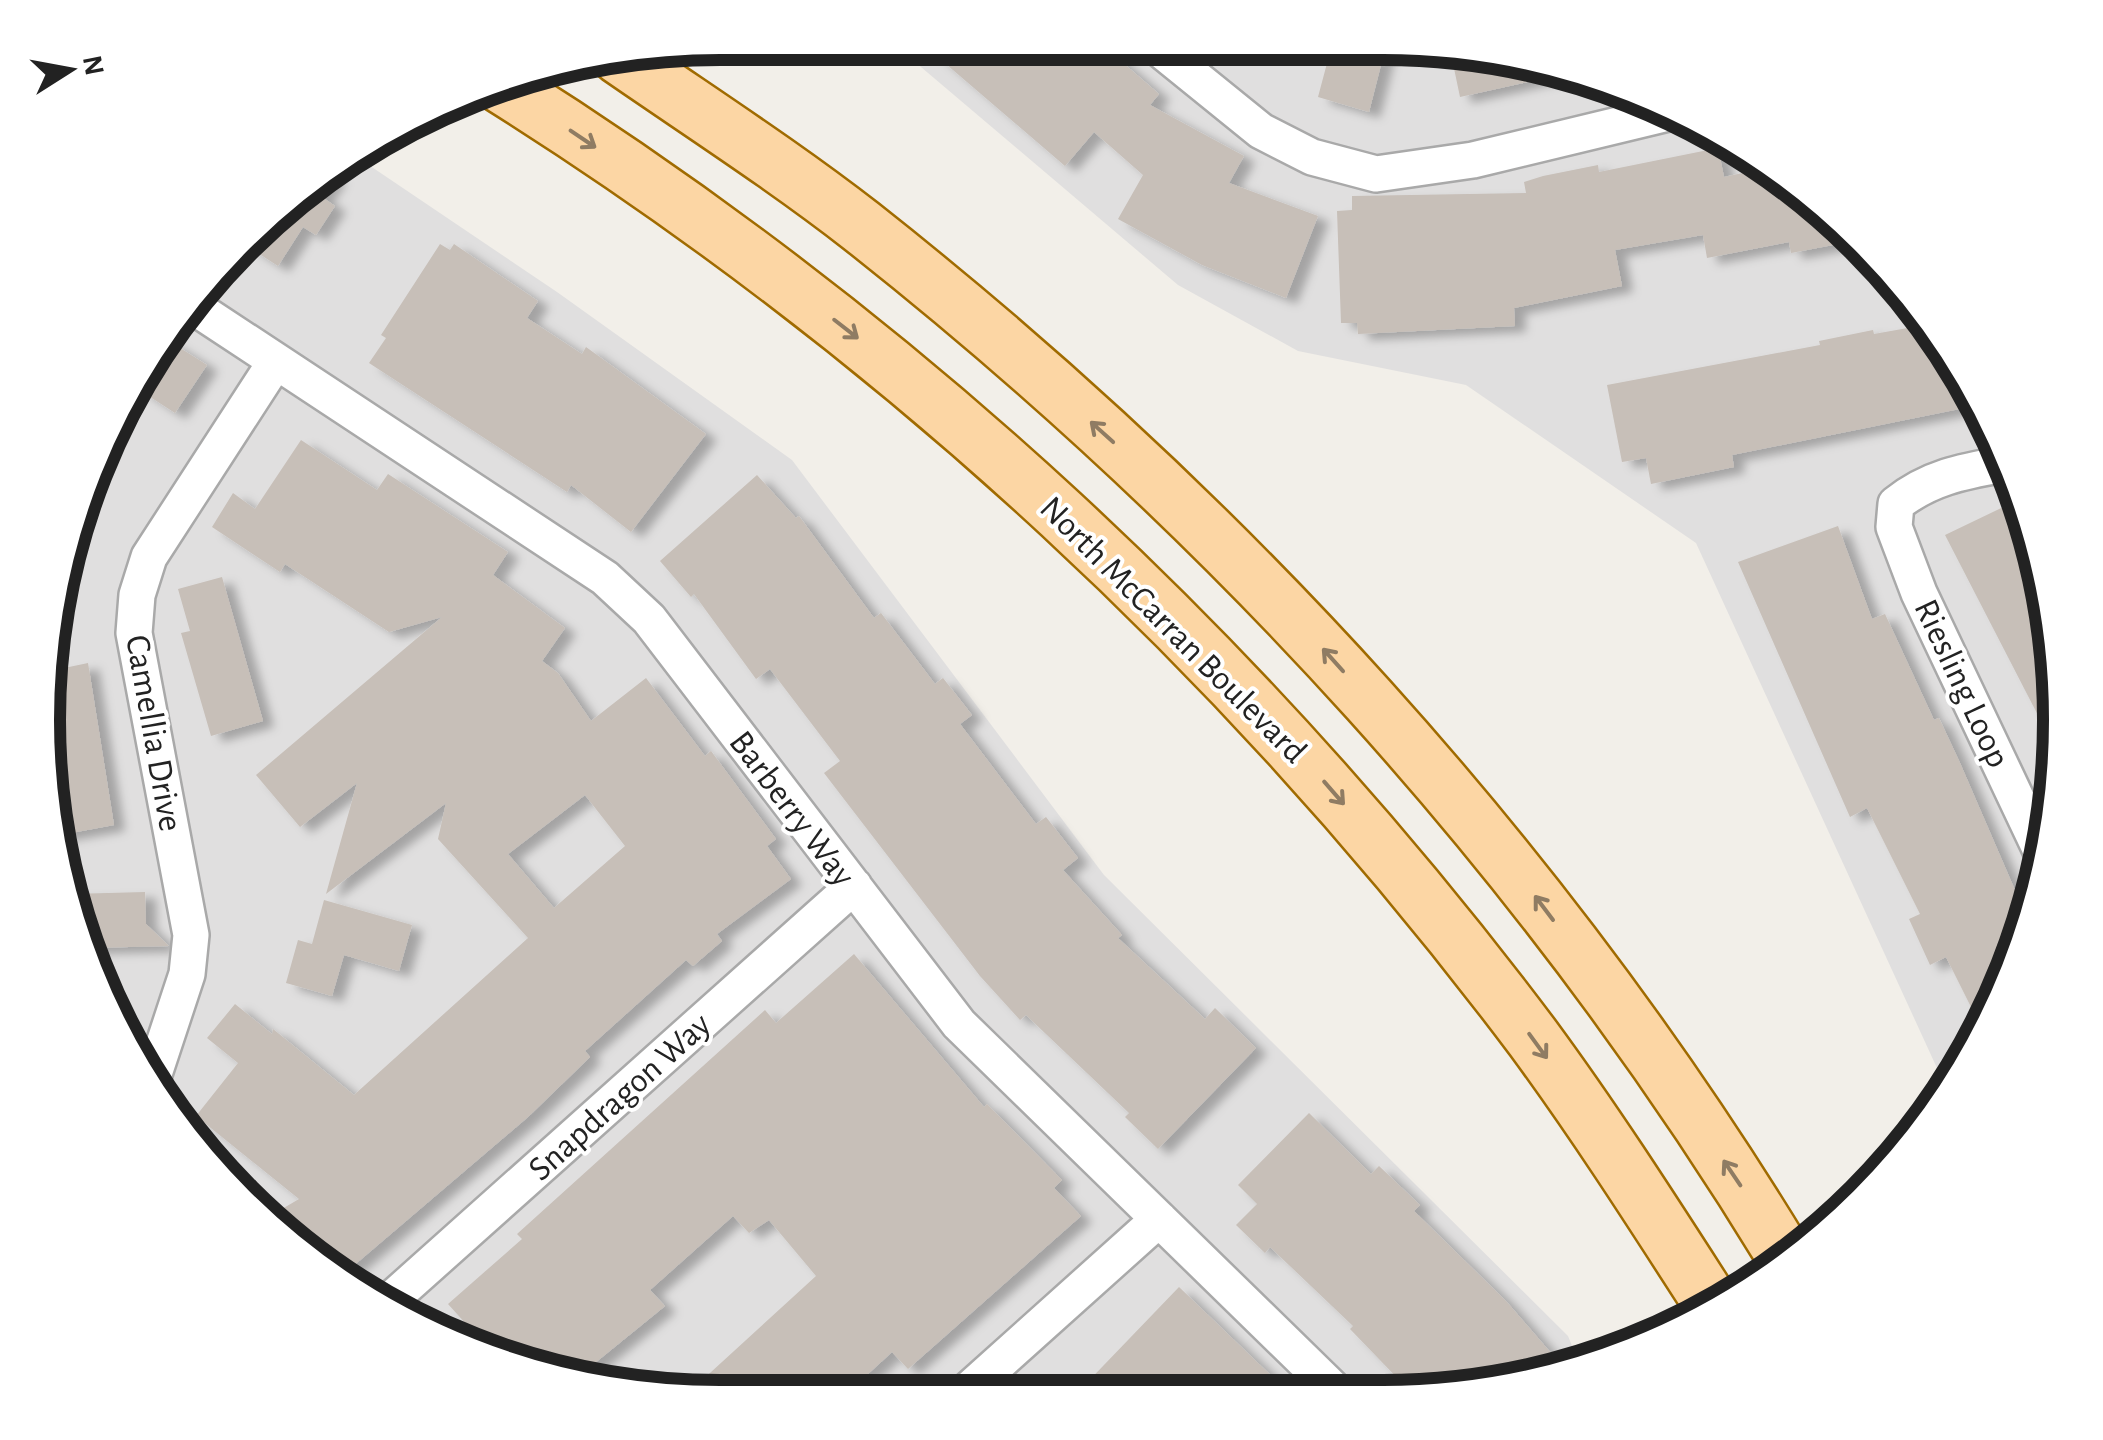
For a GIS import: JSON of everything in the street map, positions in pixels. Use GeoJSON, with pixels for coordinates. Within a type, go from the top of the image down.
{"type":"FeatureCollection","features":[{"type":"Feature","properties":{"kind":"main road"},"geometry":{"type":"LineString","coordinates":[[633,66],[858,224],[990,331],[1115,443],[1288,613],[1421,757],[1529,889],[1629,1021],[1779,1248]]}},
{"type":"Feature","properties":{"kind":"main road","name":"North McCarran Boulevard"},"geometry":{"type":"LineString","coordinates":[[513,93],[741,246],[908,378],[1093,541],[1211,658],[1348,808],[1534,1040],[1621,1163],[1706,1296]]}},
{"type":"Feature","properties":{"kind":"street"},"geometry":{"type":"LineString","coordinates":[[1173,60],[1261,131],[1312,157],[1376,174],[1473,160],[1651,117]]}},
{"type":"Feature","properties":{"kind":"street","name":"Barberry Way"},"geometry":{"type":"LineString","coordinates":[[200,313],[605,578],[649,619],[959,1024],[1324,1380]]}},
{"type":"Feature","properties":{"kind":"street","name":"Camellia Drive"},"geometry":{"type":"LineString","coordinates":[[157,1065],[187,974],[191,935],[134,633],[136,595],[149,557],[276,361]]}},
{"type":"Feature","properties":{"kind":"street","name":"Riesling Loop"},"geometry":{"type":"LineString","coordinates":[[1992,465],[1948,474],[1919,486],[1896,504],[1894,528],[1920,592],[2034,825]]}},
{"type":"Feature","properties":{"kind":"street","name":"Snapdragon Way"},"geometry":{"type":"LineString","coordinates":[[396,1295],[854,886]]}},
{"type":"Feature","properties":{"kind":"street"},"geometry":{"type":"LineString","coordinates":[[980,1380],[1159,1219]]}},
{"type":"Feature","properties":{"kind":"shaded area"},"geometry":{"type":"Polygon","coordinates":[[[913,60],[1383,60],[1426,61],[1512,73],[1554,82],[1636,110],[1713,148],[1785,196],[1850,253],[1932,353],[1993,467],[2021,549],[2042,677],[2042,763],[2021,891],[1993,973],[1940,1074],[1696,543],[1466,385],[1298,351],[1178,285],[913,60]]]}},
{"type":"Feature","properties":{"kind":"shaded area"},"geometry":{"type":"Polygon","coordinates":[[[366,163],[557,292],[792,460],[1104,875],[1568,1336],[1574,1352],[1554,1358],[1426,1379],[677,1379],[549,1358],[467,1330],[390,1292],[318,1244],[253,1187],[224,1155],[196,1122],[148,1050],[110,973],[95,932],[82,891],[66,806],[61,763],[61,677],[82,549],[128,428],[196,318],[253,253],[318,196],[366,163]]]}},
{"type":"Feature","properties":{"kind":"building"},"geometry":{"type":"Polygon","coordinates":[[[941,60],[1120,60],[1159,94],[1150,105],[1244,156],[1229,183],[1318,216],[1286,298],[1202,265],[1118,219],[1143,175],[1094,132],[1065,166],[941,60]]]}},
{"type":"Feature","properties":{"kind":"building"},"geometry":{"type":"Polygon","coordinates":[[[1328,60],[1382,60],[1369,112],[1318,97],[1328,60]]]}},
{"type":"Feature","properties":{"kind":"building"},"geometry":{"type":"Polygon","coordinates":[[[1453,64],[1540,79],[1460,97],[1453,64]]]}},
{"type":"Feature","properties":{"kind":"building"},"geometry":{"type":"Polygon","coordinates":[[[1714,149],[1719,152],[1724,177],[1750,171],[1785,196],[1838,244],[1791,253],[1789,242],[1707,258],[1703,235],[1615,250],[1622,286],[1514,308],[1515,326],[1358,334],[1357,323],[1341,323],[1337,211],[1352,210],[1352,196],[1526,193],[1524,182],[1543,176],[1598,165],[1599,172],[1714,149]]]}},
{"type":"Feature","properties":{"kind":"building"},"geometry":{"type":"Polygon","coordinates":[[[327,189],[322,197],[335,206],[316,235],[303,227],[278,266],[255,251],[327,189]]]}},
{"type":"Feature","properties":{"kind":"building"},"geometry":{"type":"Polygon","coordinates":[[[440,244],[450,250],[454,244],[538,301],[527,318],[582,354],[586,347],[706,434],[631,532],[571,485],[567,492],[369,363],[386,338],[381,335],[440,244]]]}},
{"type":"Feature","properties":{"kind":"building"},"geometry":{"type":"Polygon","coordinates":[[[1913,327],[1964,408],[1732,455],[1734,467],[1651,484],[1646,458],[1622,462],[1607,385],[1820,345],[1819,341],[1873,330],[1874,334],[1913,327]]]}},
{"type":"Feature","properties":{"kind":"building"},"geometry":{"type":"Polygon","coordinates":[[[176,346],[207,365],[175,413],[146,394],[176,346]]]}},
{"type":"Feature","properties":{"kind":"building"},"geometry":{"type":"Polygon","coordinates":[[[301,440],[377,490],[388,474],[508,552],[493,575],[565,628],[542,661],[558,673],[591,721],[646,678],[705,756],[711,751],[776,839],[767,846],[791,879],[717,934],[722,941],[693,966],[686,960],[585,1051],[590,1057],[528,1117],[351,1268],[279,1211],[299,1199],[196,1116],[238,1063],[207,1038],[235,1004],[272,1034],[273,1029],[354,1095],[528,938],[438,839],[446,803],[326,894],[357,783],[300,827],[256,775],[442,617],[389,632],[285,564],[280,572],[212,527],[233,493],[255,509],[301,440]],[[585,795],[508,854],[554,908],[625,846],[585,795]]]}},
{"type":"Feature","properties":{"kind":"building"},"geometry":{"type":"Polygon","coordinates":[[[757,475],[796,518],[799,516],[874,618],[881,613],[935,684],[943,678],[972,715],[960,724],[1036,824],[1046,817],[1078,858],[1063,870],[1122,935],[1118,938],[1205,1019],[1215,1008],[1256,1048],[1158,1149],[1125,1117],[1129,1113],[1026,1015],[1020,1020],[980,976],[824,773],[840,761],[770,669],[756,679],[694,594],[691,597],[660,561],[757,475]]]}},
{"type":"Feature","properties":{"kind":"building"},"geometry":{"type":"Polygon","coordinates":[[[2007,505],[2030,591],[2042,677],[2043,725],[1945,535],[2007,505]]]}},
{"type":"Feature","properties":{"kind":"building"},"geometry":{"type":"Polygon","coordinates":[[[1838,526],[1872,619],[1885,614],[1934,720],[1939,718],[2019,899],[1974,1013],[1946,957],[1930,965],[1909,919],[1920,914],[1867,808],[1850,817],[1738,562],[1838,526]]]}},
{"type":"Feature","properties":{"kind":"building"},"geometry":{"type":"Polygon","coordinates":[[[222,577],[263,721],[211,736],[181,633],[190,631],[178,589],[222,577]]]}},
{"type":"Feature","properties":{"kind":"building"},"geometry":{"type":"Polygon","coordinates":[[[88,663],[114,825],[70,833],[61,763],[62,668],[88,663]]]}},
{"type":"Feature","properties":{"kind":"building"},"geometry":{"type":"Polygon","coordinates":[[[145,892],[146,924],[169,946],[101,948],[83,894],[145,892]]]}},
{"type":"Feature","properties":{"kind":"building"},"geometry":{"type":"Polygon","coordinates":[[[324,900],[412,925],[399,971],[344,955],[332,996],[286,983],[298,940],[312,944],[324,900]]]}},
{"type":"Feature","properties":{"kind":"building"},"geometry":{"type":"Polygon","coordinates":[[[854,954],[984,1107],[987,1104],[1062,1180],[1054,1188],[1081,1216],[908,1369],[892,1352],[861,1380],[703,1380],[816,1276],[769,1220],[749,1233],[733,1216],[650,1290],[665,1306],[590,1367],[549,1358],[474,1332],[448,1304],[522,1239],[517,1234],[765,1010],[776,1023],[854,954]]]}},
{"type":"Feature","properties":{"kind":"building"},"geometry":{"type":"Polygon","coordinates":[[[1309,1113],[1371,1174],[1379,1166],[1420,1205],[1414,1211],[1506,1301],[1555,1358],[1469,1374],[1399,1380],[1350,1329],[1353,1326],[1270,1247],[1265,1253],[1236,1225],[1257,1204],[1238,1185],[1309,1113]]]}},
{"type":"Feature","properties":{"kind":"building"},"geometry":{"type":"Polygon","coordinates":[[[1179,1287],[1276,1380],[1090,1380],[1179,1287]]]}}]}
